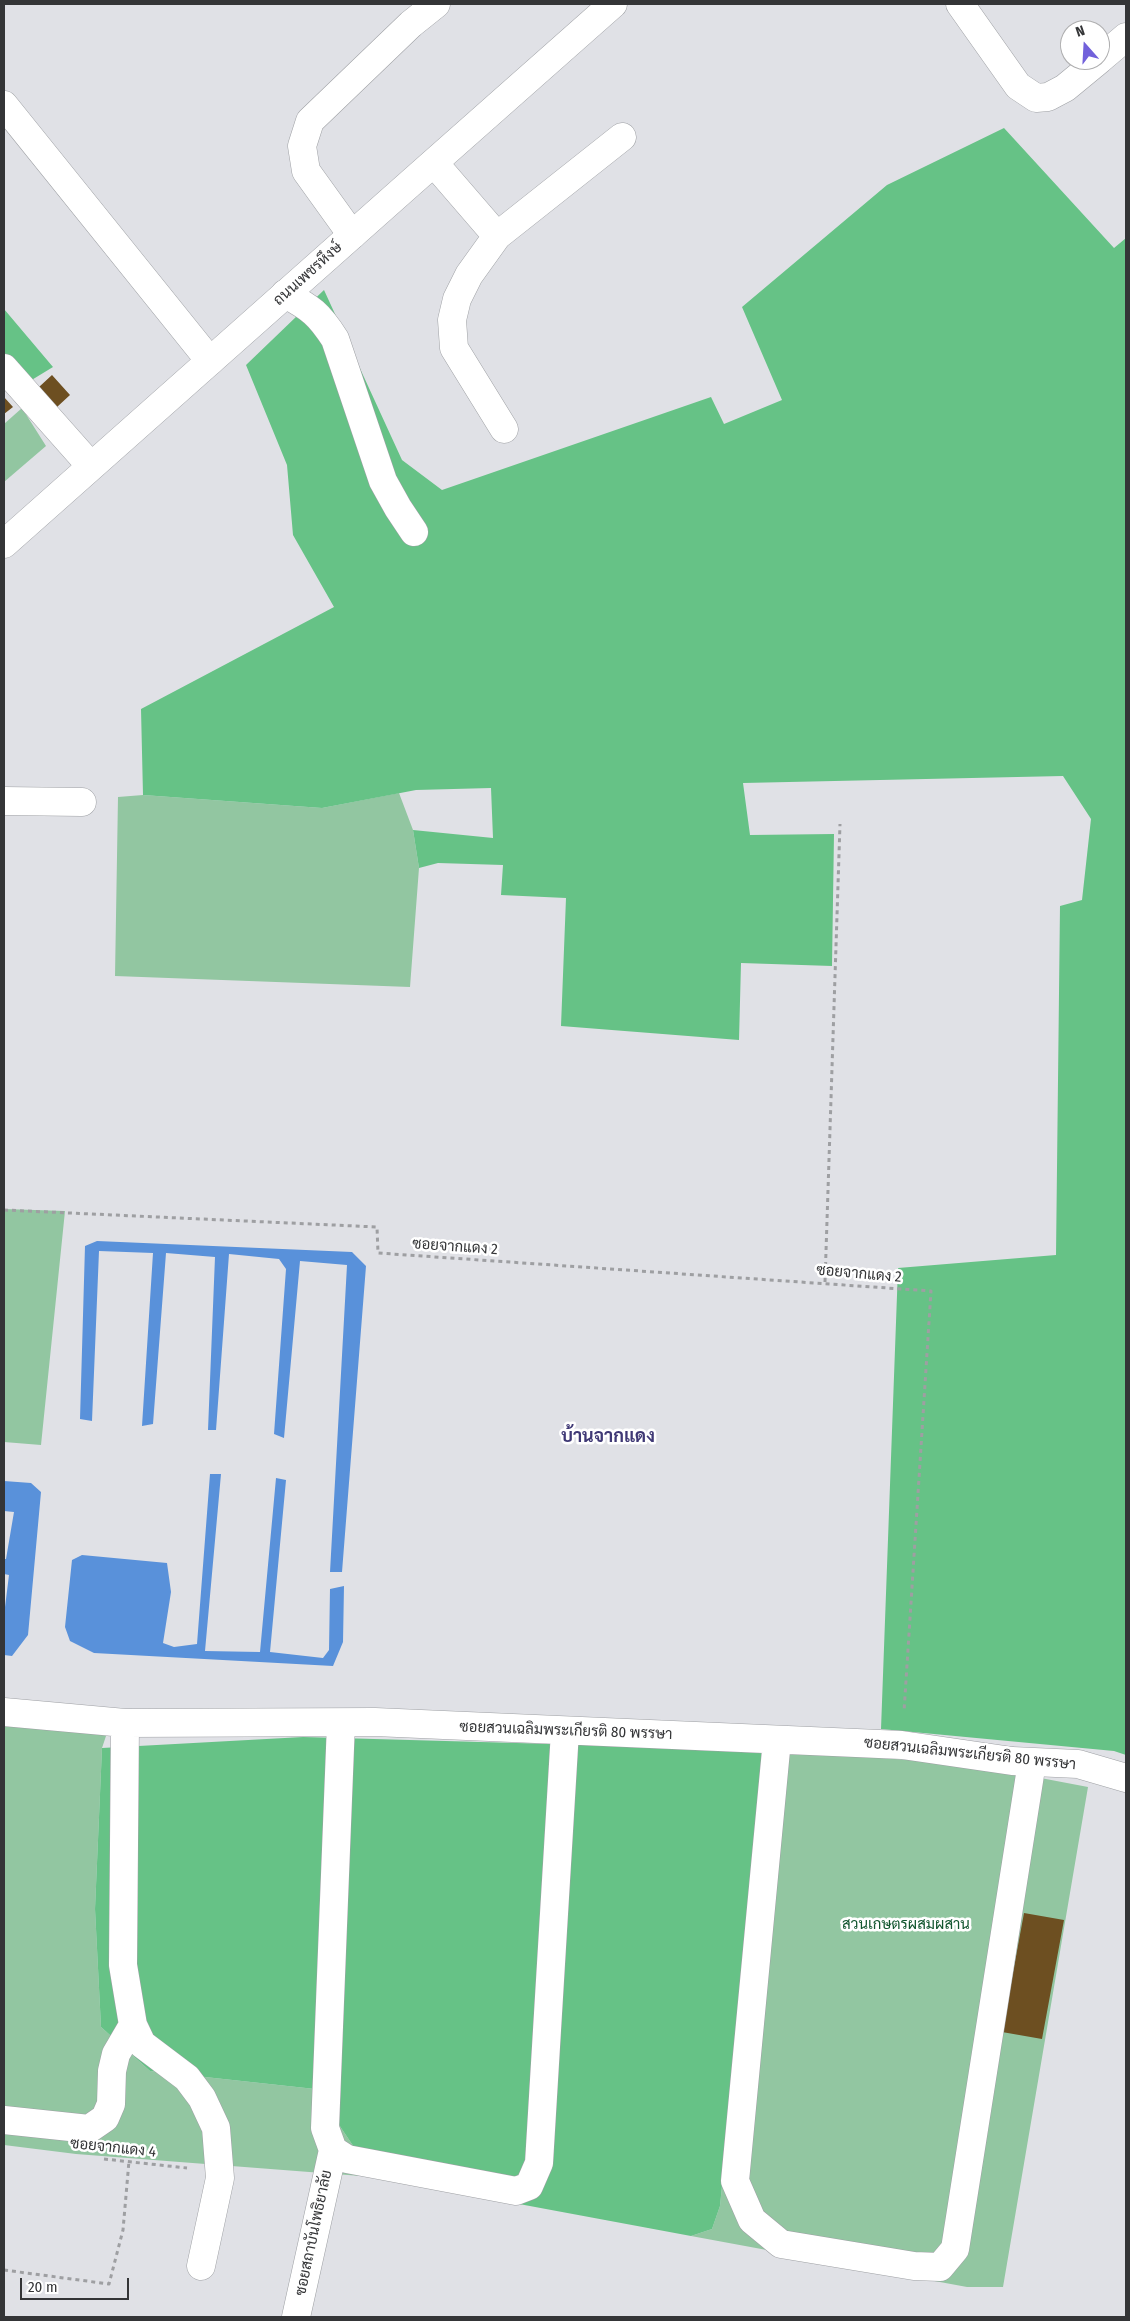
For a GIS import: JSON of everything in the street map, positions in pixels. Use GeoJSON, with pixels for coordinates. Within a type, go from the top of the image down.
{"type":"FeatureCollection","features":[{"type":"Feature","properties":{"kind":"street"},"geometry":{"type":"LineString","coordinates":[[352,235],[306,171],[302,146],[310,121],[411,24],[436,4]]}},
{"type":"Feature","properties":{"kind":"street","name":"ถนนเพชรหึงษ์"},"geometry":{"type":"LineString","coordinates":[[4,544],[90,465],[613,4]]}},
{"type":"Feature","properties":{"kind":"street"},"geometry":{"type":"LineString","coordinates":[[960,4],[1018,86],[1036,98],[1048,97],[1065,88],[1087,70]]}},
{"type":"Feature","properties":{"kind":"street"},"geometry":{"type":"LineString","coordinates":[[1110,51],[1126,37]]}},
{"type":"Feature","properties":{"kind":"street"},"geometry":{"type":"LineString","coordinates":[[4,105],[210,361]]}},
{"type":"Feature","properties":{"kind":"street"},"geometry":{"type":"LineString","coordinates":[[504,429],[454,348],[452,320],[457,299],[469,275],[497,236],[622,137]]}},
{"type":"Feature","properties":{"kind":"street"},"geometry":{"type":"LineString","coordinates":[[434,163],[497,236]]}},
{"type":"Feature","properties":{"kind":"street"},"geometry":{"type":"LineString","coordinates":[[285,294],[310,308],[323,320],[336,339],[383,481],[414,532]]}},
{"type":"Feature","properties":{"kind":"street"},"geometry":{"type":"LineString","coordinates":[[4,368],[90,465]]}},
{"type":"Feature","properties":{"kind":"street"},"geometry":{"type":"LineString","coordinates":[[4,801],[82,802]]}},
{"type":"Feature","properties":{"kind":"street","name":"ซอยสวนเฉลิมพระเกียรติ 80 พรรษา"},"geometry":{"type":"LineString","coordinates":[[4,1712],[125,1723],[341,1723],[902,1745],[1032,1762],[1078,1764],[1126,1778]]}},
{"type":"Feature","properties":{"kind":"street"},"geometry":{"type":"LineString","coordinates":[[125,1723],[123,1965],[133,2025],[142,2044],[186,2078],[202,2098],[216,2128],[220,2178],[201,2266]]}},
{"type":"Feature","properties":{"kind":"street"},"geometry":{"type":"LineString","coordinates":[[341,1723],[325,2128],[332,2150],[347,2159],[516,2191],[529,2186],[539,2163],[565,1731]]}},
{"type":"Feature","properties":{"kind":"street"},"geometry":{"type":"LineString","coordinates":[[778,1740],[734,2181],[752,2220],[781,2244],[914,2266],[940,2267],[955,2249],[1032,1762]]}},
{"type":"Feature","properties":{"kind":"street"},"geometry":{"type":"LineString","coordinates":[[4,2120],[89,2128],[105,2118],[111,2104],[112,2072],[116,2054],[133,2025]]}},
{"type":"Feature","properties":{"kind":"street","name":"ซอยสถาบันโพธิยาลัย"},"geometry":{"type":"LineString","coordinates":[[296,2317],[332,2150]]}},
{"type":"Feature","properties":{"kind":"path"},"geometry":{"type":"LineString","coordinates":[[825,1282],[840,824]]}},
{"type":"Feature","properties":{"kind":"path","name":"ซอยจากแดง 2"},"geometry":{"type":"LineString","coordinates":[[4,1210],[377,1227],[378,1253],[825,1282],[930,1291],[902,1745]]}},
{"type":"Feature","properties":{"kind":"path","name":"ซอยจากแดง 4"},"geometry":{"type":"LineString","coordinates":[[100,2158],[220,2171]]}},
{"type":"Feature","properties":{"kind":"path"},"geometry":{"type":"LineString","coordinates":[[4,2270],[108,2284],[123,2230],[128,2161]]}},
{"type":"Feature","properties":{"kind":"green space"},"geometry":{"type":"Polygon","coordinates":[[[1004,128],[1114,248],[1126,238],[1126,1755],[1114,1751],[881,1729],[898,1268],[1056,1255],[1060,906],[1082,900],[1091,819],[1063,776],[743,783],[750,835],[834,834],[832,966],[741,963],[739,1040],[561,1026],[566,898],[501,895],[503,865],[438,863],[419,868],[413,830],[493,838],[491,788],[416,790],[322,808],[143,795],[141,709],[334,607],[293,535],[287,465],[246,365],[324,290],[402,460],[442,490],[711,397],[724,424],[782,400],[742,307],[887,185],[1004,128]]]}},
{"type":"Feature","properties":{"kind":"green space"},"geometry":{"type":"Polygon","coordinates":[[[4,309],[53,367],[30,381],[4,353],[4,309]]]}},
{"type":"Feature","properties":{"kind":"green space"},"geometry":{"type":"Polygon","coordinates":[[[22,408],[46,446],[4,482],[4,424],[22,408]]]}},
{"type":"Feature","properties":{"kind":"green space"},"geometry":{"type":"Polygon","coordinates":[[[399,793],[413,830],[419,868],[410,987],[115,976],[118,797],[143,795],[322,808],[399,793]]]}},
{"type":"Feature","properties":{"kind":"green space"},"geometry":{"type":"Polygon","coordinates":[[[4,1209],[65,1211],[41,1445],[4,1442],[4,1209]]]}},
{"type":"Feature","properties":{"kind":"green space"},"geometry":{"type":"Polygon","coordinates":[[[4,1723],[107,1733],[102,1748],[95,1909],[101,2027],[150,2071],[315,2089],[374,2177],[76,2154],[4,2145],[4,1723]]]}},
{"type":"Feature","properties":{"kind":"green space"},"geometry":{"type":"Polygon","coordinates":[[[303,1737],[765,1750],[720,2206],[712,2229],[691,2236],[374,2177],[315,2089],[150,2071],[101,2027],[95,1909],[102,1748],[303,1737]]]}},
{"type":"Feature","properties":{"kind":"green space","name":"สวนเกษตรผสมผสาน"},"geometry":{"type":"Polygon","coordinates":[[[765,1750],[967,1764],[1088,1787],[1003,2287],[967,2287],[691,2236],[712,2229],[720,2206],[765,1750]]]}},
{"type":"Feature","properties":{"kind":"water"},"geometry":{"type":"Polygon","coordinates":[[[97,1241],[352,1252],[366,1266],[342,1572],[330,1572],[347,1265],[300,1261],[284,1438],[274,1434],[286,1269],[279,1259],[229,1254],[216,1430],[208,1430],[215,1257],[166,1253],[153,1424],[142,1426],[153,1253],[99,1251],[92,1421],[80,1419],[85,1246],[97,1241]]]}},
{"type":"Feature","properties":{"kind":"water"},"geometry":{"type":"Polygon","coordinates":[[[210,1474],[221,1474],[205,1651],[260,1652],[276,1478],[286,1480],[270,1652],[323,1658],[329,1650],[330,1589],[344,1586],[343,1642],[333,1666],[94,1653],[70,1641],[65,1627],[72,1560],[82,1555],[167,1563],[171,1592],[163,1643],[174,1647],[197,1644],[210,1474]]]}},
{"type":"Feature","properties":{"kind":"water"},"geometry":{"type":"Polygon","coordinates":[[[4,1481],[31,1483],[41,1492],[28,1635],[12,1656],[4,1655],[4,1615],[9,1575],[4,1574],[4,1559],[6,1559],[14,1512],[4,1511],[4,1481]]]}},
{"type":"Feature","properties":{"kind":"building"},"geometry":{"type":"Polygon","coordinates":[[[52,375],[70,395],[57,407],[39,387],[52,375]]]}},
{"type":"Feature","properties":{"kind":"building"},"geometry":{"type":"Polygon","coordinates":[[[4,397],[13,407],[4,414],[4,397]]]}},
{"type":"Feature","properties":{"kind":"building"},"geometry":{"type":"Polygon","coordinates":[[[1024,1913],[1064,1920],[1042,2039],[1002,2032],[1024,1913]]]}},
{"type":"Feature","properties":{"kind":"district","name":"บ้านจากแดง"},"geometry":{"type":"Point","coordinates":[608,1437]}}]}
